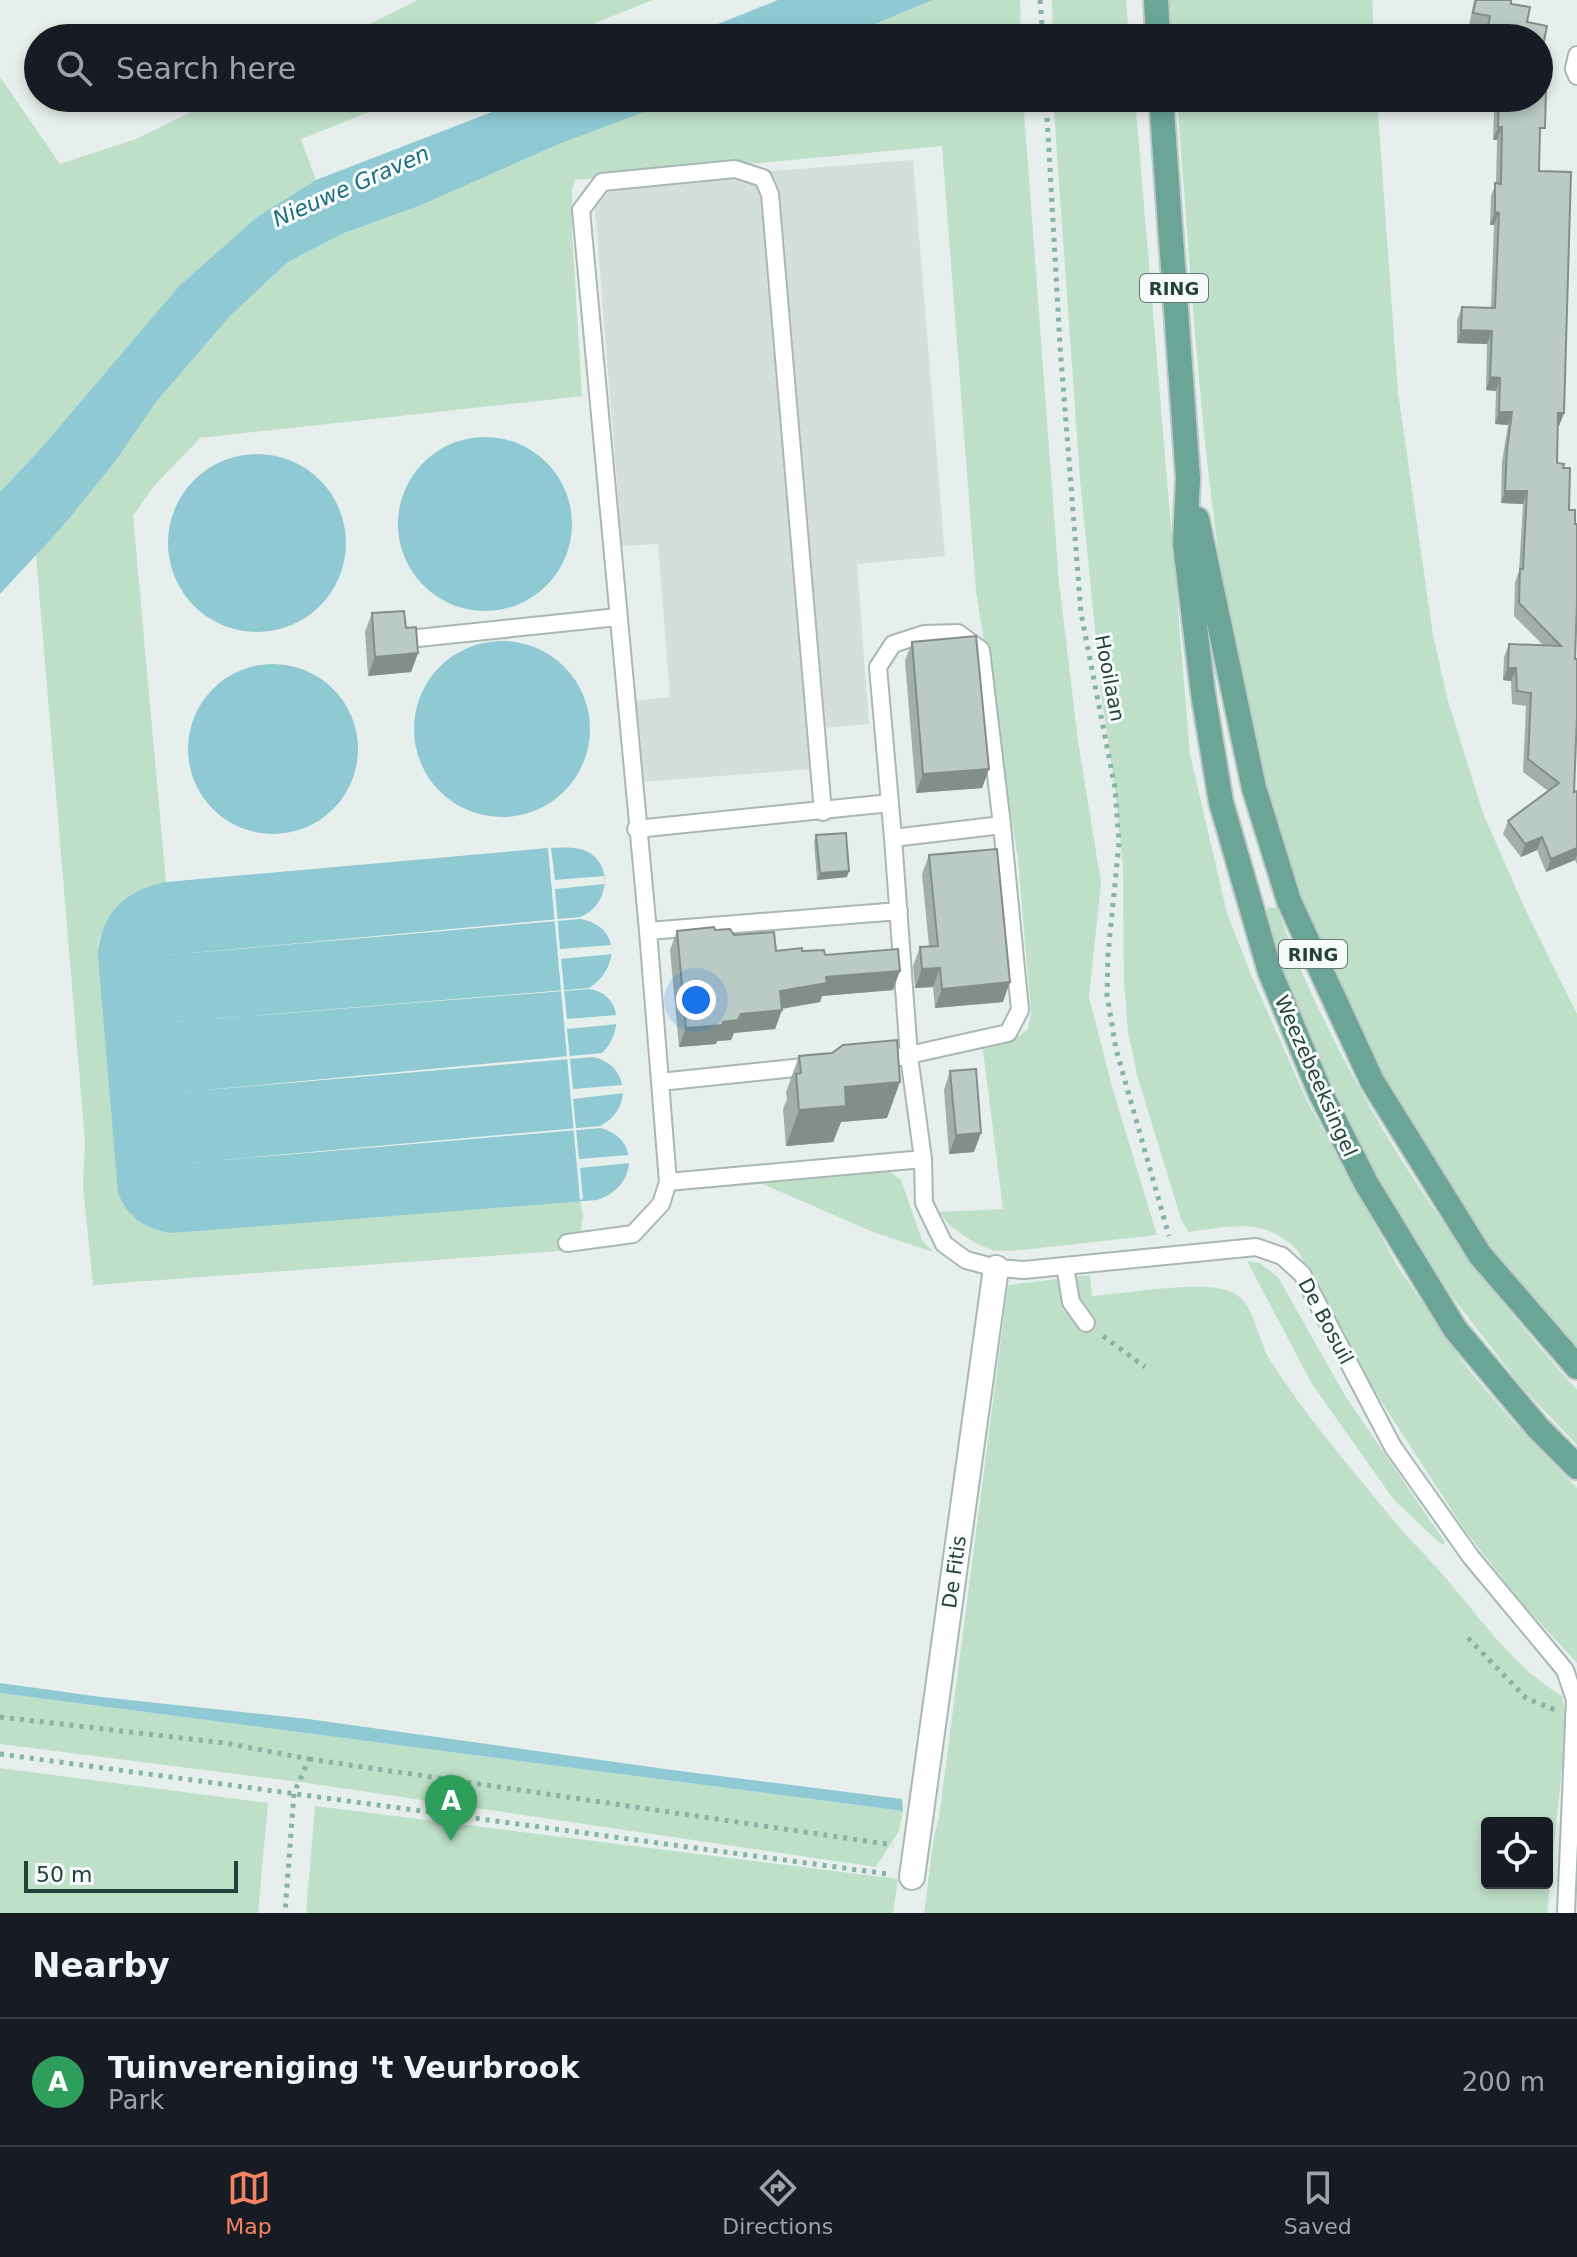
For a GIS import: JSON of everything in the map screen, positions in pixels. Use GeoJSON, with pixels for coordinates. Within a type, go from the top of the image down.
{"type":"FeatureCollection","features":[{"type":"Feature","properties":{"kind":"main road"},"geometry":{"type":"LineString","coordinates":[[1156,0],[1157,24]]}},
{"type":"Feature","properties":{"kind":"main road","name":"Weezebeeksingel"},"geometry":{"type":"LineString","coordinates":[[1162,112],[1188,478],[1185,544],[1203,693],[1221,802],[1270,972],[1320,1092],[1366,1183],[1455,1329],[1538,1428],[1577,1467]]}},
{"type":"Feature","properties":{"kind":"main road","name":"Weezebeeksingel"},"geometry":{"type":"LineString","coordinates":[[1188,478],[1254,788],[1289,901],[1372,1081],[1480,1255],[1577,1367]]}},
{"type":"Feature","properties":{"kind":"street","name":"De Fitis"},"geometry":{"type":"LineString","coordinates":[[912,1877],[996,1268]]}},
{"type":"Feature","properties":{"kind":"lane"},"geometry":{"type":"LineString","coordinates":[[1577,55],[1574,69],[1577,76]]}},
{"type":"Feature","properties":{"kind":"lane"},"geometry":{"type":"LineString","coordinates":[[567,1243],[633,1234],[661,1204],[668,1182],[648,931],[636,829],[581,210],[602,182],[735,169],[763,178],[770,194],[823,812]]}},
{"type":"Feature","properties":{"kind":"lane"},"geometry":{"type":"LineString","coordinates":[[418,638],[618,617]]}},
{"type":"Feature","properties":{"kind":"lane","name":"De Bosuil"},"geometry":{"type":"LineString","coordinates":[[878,1059],[909,1056],[1008,1033],[1020,1010],[981,650],[958,633],[924,634],[893,644],[878,667],[909,1056],[923,1159],[924,1203],[944,1244],[966,1260],[996,1268],[1024,1270],[1256,1247],[1282,1256],[1302,1274],[1393,1447],[1471,1557],[1565,1670],[1576,1705],[1566,1913]]}},
{"type":"Feature","properties":{"kind":"lane"},"geometry":{"type":"LineString","coordinates":[[636,829],[890,803]]}},
{"type":"Feature","properties":{"kind":"lane"},"geometry":{"type":"LineString","coordinates":[[893,838],[1002,825]]}},
{"type":"Feature","properties":{"kind":"lane"},"geometry":{"type":"LineString","coordinates":[[648,931],[899,911]]}},
{"type":"Feature","properties":{"kind":"lane"},"geometry":{"type":"LineString","coordinates":[[660,1082],[831,1064]]}},
{"type":"Feature","properties":{"kind":"lane"},"geometry":{"type":"LineString","coordinates":[[668,1182],[923,1159]]}},
{"type":"Feature","properties":{"kind":"lane"},"geometry":{"type":"LineString","coordinates":[[1065,1266],[1071,1302],[1086,1323]]}},
{"type":"Feature","properties":{"kind":"path"},"geometry":{"type":"LineString","coordinates":[[1040,0],[1042,24]]}},
{"type":"Feature","properties":{"kind":"path","name":"Hooilaan"},"geometry":{"type":"LineString","coordinates":[[1047,112],[1060,346],[1081,613],[1115,788],[1119,843],[1107,995],[1116,1049],[1174,1256]]}},
{"type":"Feature","properties":{"kind":"path"},"geometry":{"type":"LineString","coordinates":[[1086,1323],[1145,1367]]}},
{"type":"Feature","properties":{"kind":"path"},"geometry":{"type":"LineString","coordinates":[[1468,1638],[1526,1698],[1545,1707],[1576,1705]]}},
{"type":"Feature","properties":{"kind":"path"},"geometry":{"type":"LineString","coordinates":[[0,1717],[225,1743],[309,1759],[916,1849]]}},
{"type":"Feature","properties":{"kind":"path"},"geometry":{"type":"LineString","coordinates":[[0,1754],[912,1877]]}},
{"type":"Feature","properties":{"kind":"path"},"geometry":{"type":"LineString","coordinates":[[285,1913],[294,1793],[309,1759]]}},
{"type":"Feature","properties":{"kind":"shaded area"},"geometry":{"type":"Polygon","coordinates":[[[913,160],[945,556],[857,564],[869,724],[823,728],[826,768],[641,782],[634,701],[670,697],[658,544],[622,546],[593,185],[913,160]]]}},
{"type":"Feature","properties":{"kind":"green space"},"geometry":{"type":"Polygon","coordinates":[[[418,0],[653,0],[592,24],[369,24],[418,0]]]}},
{"type":"Feature","properties":{"kind":"green space"},"geometry":{"type":"Polygon","coordinates":[[[933,0],[1020,0],[1021,24],[875,24],[933,0]]]}},
{"type":"Feature","properties":{"kind":"green space"},"geometry":{"type":"Polygon","coordinates":[[[1052,0],[1126,0],[1128,24],[1053,24],[1052,0]]]}},
{"type":"Feature","properties":{"kind":"green space"},"geometry":{"type":"Polygon","coordinates":[[[1170,0],[1372,0],[1373,24],[1171,24],[1170,0]]]}},
{"type":"Feature","properties":{"kind":"green space"},"geometry":{"type":"Polygon","coordinates":[[[0,77],[60,164],[136,139],[191,112],[369,112],[301,139],[316,180],[257,217],[179,286],[0,492],[0,77]]]}},
{"type":"Feature","properties":{"kind":"green space"},"geometry":{"type":"Polygon","coordinates":[[[645,112],[1024,112],[1059,582],[1078,741],[1101,883],[1089,997],[1113,1090],[1157,1235],[995,1251],[975,1243],[950,1226],[939,1212],[1003,1209],[982,1042],[1019,1036],[1028,1029],[1031,1013],[1018,859],[976,591],[942,146],[575,180],[572,189],[572,232],[582,396],[200,438],[154,486],[133,516],[166,882],[141,889],[122,902],[107,920],[98,944],[173,1233],[580,1200],[583,1215],[579,1245],[587,1249],[93,1285],[83,1186],[85,1142],[36,555],[117,459],[156,402],[231,315],[288,262],[344,233],[419,206],[559,144],[645,112]]]}},
{"type":"Feature","properties":{"kind":"green space"},"geometry":{"type":"Polygon","coordinates":[[[1054,112],[1136,112],[1190,754],[1227,913],[1306,1099],[1398,1267],[1467,1368],[1577,1488],[1577,1663],[1519,1600],[1464,1529],[1368,1381],[1298,1251],[1285,1240],[1260,1228],[1246,1226],[1188,1232],[1181,1219],[1137,1075],[1128,1032],[1124,982],[1123,868],[1101,692],[1080,479],[1054,112]]]}},
{"type":"Feature","properties":{"kind":"green space"},"geometry":{"type":"Polygon","coordinates":[[[1178,112],[1378,112],[1398,392],[1433,635],[1448,701],[1483,813],[1525,909],[1577,1014],[1577,1349],[1495,1252],[1424,1147],[1392,1093],[1335,980],[1285,863],[1272,827],[1250,738],[1233,647],[1219,557],[1199,373],[1178,112]]]}},
{"type":"Feature","properties":{"kind":"green space"},"geometry":{"type":"Polygon","coordinates":[[[1268,907],[1278,908],[1304,976],[1335,1042],[1414,1180],[1475,1267],[1577,1390],[1577,1445],[1521,1386],[1424,1260],[1343,1114],[1309,1041],[1262,920],[1268,907]]]}},
{"type":"Feature","properties":{"kind":"green space"},"geometry":{"type":"Polygon","coordinates":[[[887,1170],[901,1180],[922,1240],[933,1252],[873,1232],[758,1182],[887,1170]]]}},
{"type":"Feature","properties":{"kind":"green space"},"geometry":{"type":"Polygon","coordinates":[[[1247,1261],[1260,1263],[1278,1277],[1344,1394],[1445,1542],[1442,1545],[1394,1500],[1312,1384],[1247,1261]]]}},
{"type":"Feature","properties":{"kind":"green space"},"geometry":{"type":"Polygon","coordinates":[[[1090,1275],[1092,1296],[1204,1287],[1220,1288],[1240,1297],[1251,1313],[1270,1360],[1302,1407],[1409,1539],[1500,1643],[1562,1696],[1567,1720],[1553,1855],[1553,1817],[1481,1817],[1481,1889],[1549,1889],[1547,1913],[924,1913],[1008,1285],[1090,1275]]]}},
{"type":"Feature","properties":{"kind":"green space"},"geometry":{"type":"Polygon","coordinates":[[[0,1693],[903,1811],[899,1831],[876,1867],[307,1783],[0,1744],[0,1693]]]}},
{"type":"Feature","properties":{"kind":"green space"},"geometry":{"type":"Polygon","coordinates":[[[0,1768],[268,1803],[258,1913],[0,1913],[0,1768]]]}},
{"type":"Feature","properties":{"kind":"green space"},"geometry":{"type":"Polygon","coordinates":[[[315,1806],[898,1879],[893,1913],[306,1913],[315,1806]]]}},
{"type":"Feature","properties":{"kind":"water"},"geometry":{"type":"Polygon","coordinates":[[[778,0],[933,0],[875,24],[718,24],[778,0]]]}},
{"type":"Feature","properties":{"kind":"water","name":"Nieuwe Graven"},"geometry":{"type":"Polygon","coordinates":[[[492,112],[645,112],[559,144],[419,206],[344,233],[288,262],[231,315],[156,402],[117,459],[62,527],[0,594],[0,492],[179,286],[257,217],[316,180],[492,112]]]}},
{"type":"Feature","properties":{"kind":"water"},"geometry":{"type":"Polygon","coordinates":[[[485,437],[518,444],[546,463],[565,491],[572,524],[565,557],[546,585],[518,604],[485,611],[452,604],[424,585],[405,557],[398,524],[405,491],[424,463],[452,444],[485,437]]]}},
{"type":"Feature","properties":{"kind":"water"},"geometry":{"type":"Polygon","coordinates":[[[257,454],[291,461],[320,480],[339,509],[346,543],[339,577],[320,606],[291,625],[257,632],[223,625],[194,606],[175,577],[168,543],[175,509],[194,480],[223,461],[257,454]]]}},
{"type":"Feature","properties":{"kind":"water"},"geometry":{"type":"Polygon","coordinates":[[[502,641],[536,648],[564,667],[583,695],[590,729],[583,763],[564,791],[536,810],[502,817],[468,810],[440,791],[421,763],[414,729],[421,695],[440,667],[468,648],[502,641]]]}},
{"type":"Feature","properties":{"kind":"water"},"geometry":{"type":"Polygon","coordinates":[[[273,664],[305,671],[333,689],[351,717],[358,749],[351,781],[333,809],[305,827],[273,834],[241,827],[213,809],[195,781],[188,749],[195,717],[213,689],[241,671],[273,664]]]}},
{"type":"Feature","properties":{"kind":"water"},"geometry":{"type":"Polygon","coordinates":[[[548,848],[581,849],[595,857],[602,866],[602,896],[597,905],[580,917],[170,955],[580,919],[603,930],[612,949],[606,970],[589,988],[176,1022],[589,989],[608,998],[616,1015],[614,1035],[602,1053],[184,1092],[593,1057],[614,1069],[623,1088],[618,1110],[611,1119],[600,1126],[188,1163],[601,1128],[614,1134],[628,1153],[629,1164],[620,1186],[597,1200],[173,1233],[146,1226],[133,1216],[118,1193],[98,955],[104,927],[127,897],[166,882],[548,848]]]}},
{"type":"Feature","properties":{"kind":"water"},"geometry":{"type":"Polygon","coordinates":[[[0,1683],[308,1719],[902,1799],[903,1811],[0,1693],[0,1683]]]}},
{"type":"Feature","properties":{"kind":"pier"},"geometry":{"type":"Polygon","coordinates":[[[548,848],[551,848],[555,880],[604,876],[605,884],[555,889],[560,949],[611,945],[612,954],[561,959],[567,1019],[617,1015],[618,1024],[567,1029],[573,1089],[623,1085],[624,1093],[573,1099],[579,1159],[629,1155],[630,1163],[580,1168],[583,1199],[580,1200],[548,848]]]}},
{"type":"Feature","properties":{"kind":"building"},"geometry":{"type":"Polygon","coordinates":[[[1476,0],[1511,0],[1511,4],[1530,7],[1527,22],[1537,24],[1489,24],[1490,16],[1473,13],[1476,0]]]}},
{"type":"Feature","properties":{"kind":"building"},"geometry":{"type":"Polygon","coordinates":[[[1499,112],[1545,112],[1545,128],[1540,128],[1539,171],[1571,172],[1564,413],[1558,413],[1557,463],[1564,464],[1563,468],[1570,468],[1569,510],[1575,510],[1577,524],[1574,792],[1577,791],[1577,848],[1551,859],[1542,837],[1525,844],[1508,821],[1559,783],[1528,759],[1531,693],[1517,691],[1516,668],[1508,668],[1509,644],[1561,646],[1519,603],[1527,491],[1505,491],[1512,412],[1499,412],[1500,378],[1490,377],[1492,331],[1461,330],[1462,307],[1495,308],[1499,213],[1495,212],[1495,183],[1501,184],[1502,127],[1498,127],[1499,112]]]}},
{"type":"Feature","properties":{"kind":"building"},"geometry":{"type":"Polygon","coordinates":[[[404,611],[406,628],[416,627],[418,653],[375,657],[372,613],[404,611]]]}},
{"type":"Feature","properties":{"kind":"building"},"geometry":{"type":"Polygon","coordinates":[[[976,636],[989,769],[923,774],[912,642],[976,636]]]}},
{"type":"Feature","properties":{"kind":"building"},"geometry":{"type":"Polygon","coordinates":[[[846,833],[849,871],[820,873],[816,835],[846,833]]]}},
{"type":"Feature","properties":{"kind":"building"},"geometry":{"type":"Polygon","coordinates":[[[997,849],[1010,982],[942,989],[940,968],[922,969],[920,947],[938,946],[929,855],[997,849]]]}},
{"type":"Feature","properties":{"kind":"building"},"geometry":{"type":"Polygon","coordinates":[[[714,927],[715,930],[730,929],[734,935],[774,932],[776,951],[802,948],[802,951],[824,950],[825,955],[898,949],[900,971],[826,977],[827,983],[780,991],[782,1010],[741,1014],[738,1020],[723,1022],[723,1025],[686,1028],[677,931],[714,927]]]}},
{"type":"Feature","properties":{"kind":"building"},"geometry":{"type":"Polygon","coordinates":[[[897,1040],[900,1082],[845,1087],[846,1106],[799,1110],[796,1074],[801,1073],[799,1056],[832,1053],[843,1045],[897,1040]]]}},
{"type":"Feature","properties":{"kind":"building"},"geometry":{"type":"Polygon","coordinates":[[[976,1069],[981,1133],[956,1135],[950,1071],[976,1069]]]}},
{"type":"Feature","properties":{"kind":"place","name":"Tuinvereniging 't Veurbrook"},"geometry":{"type":"Point","coordinates":[451,1841]}}]}
